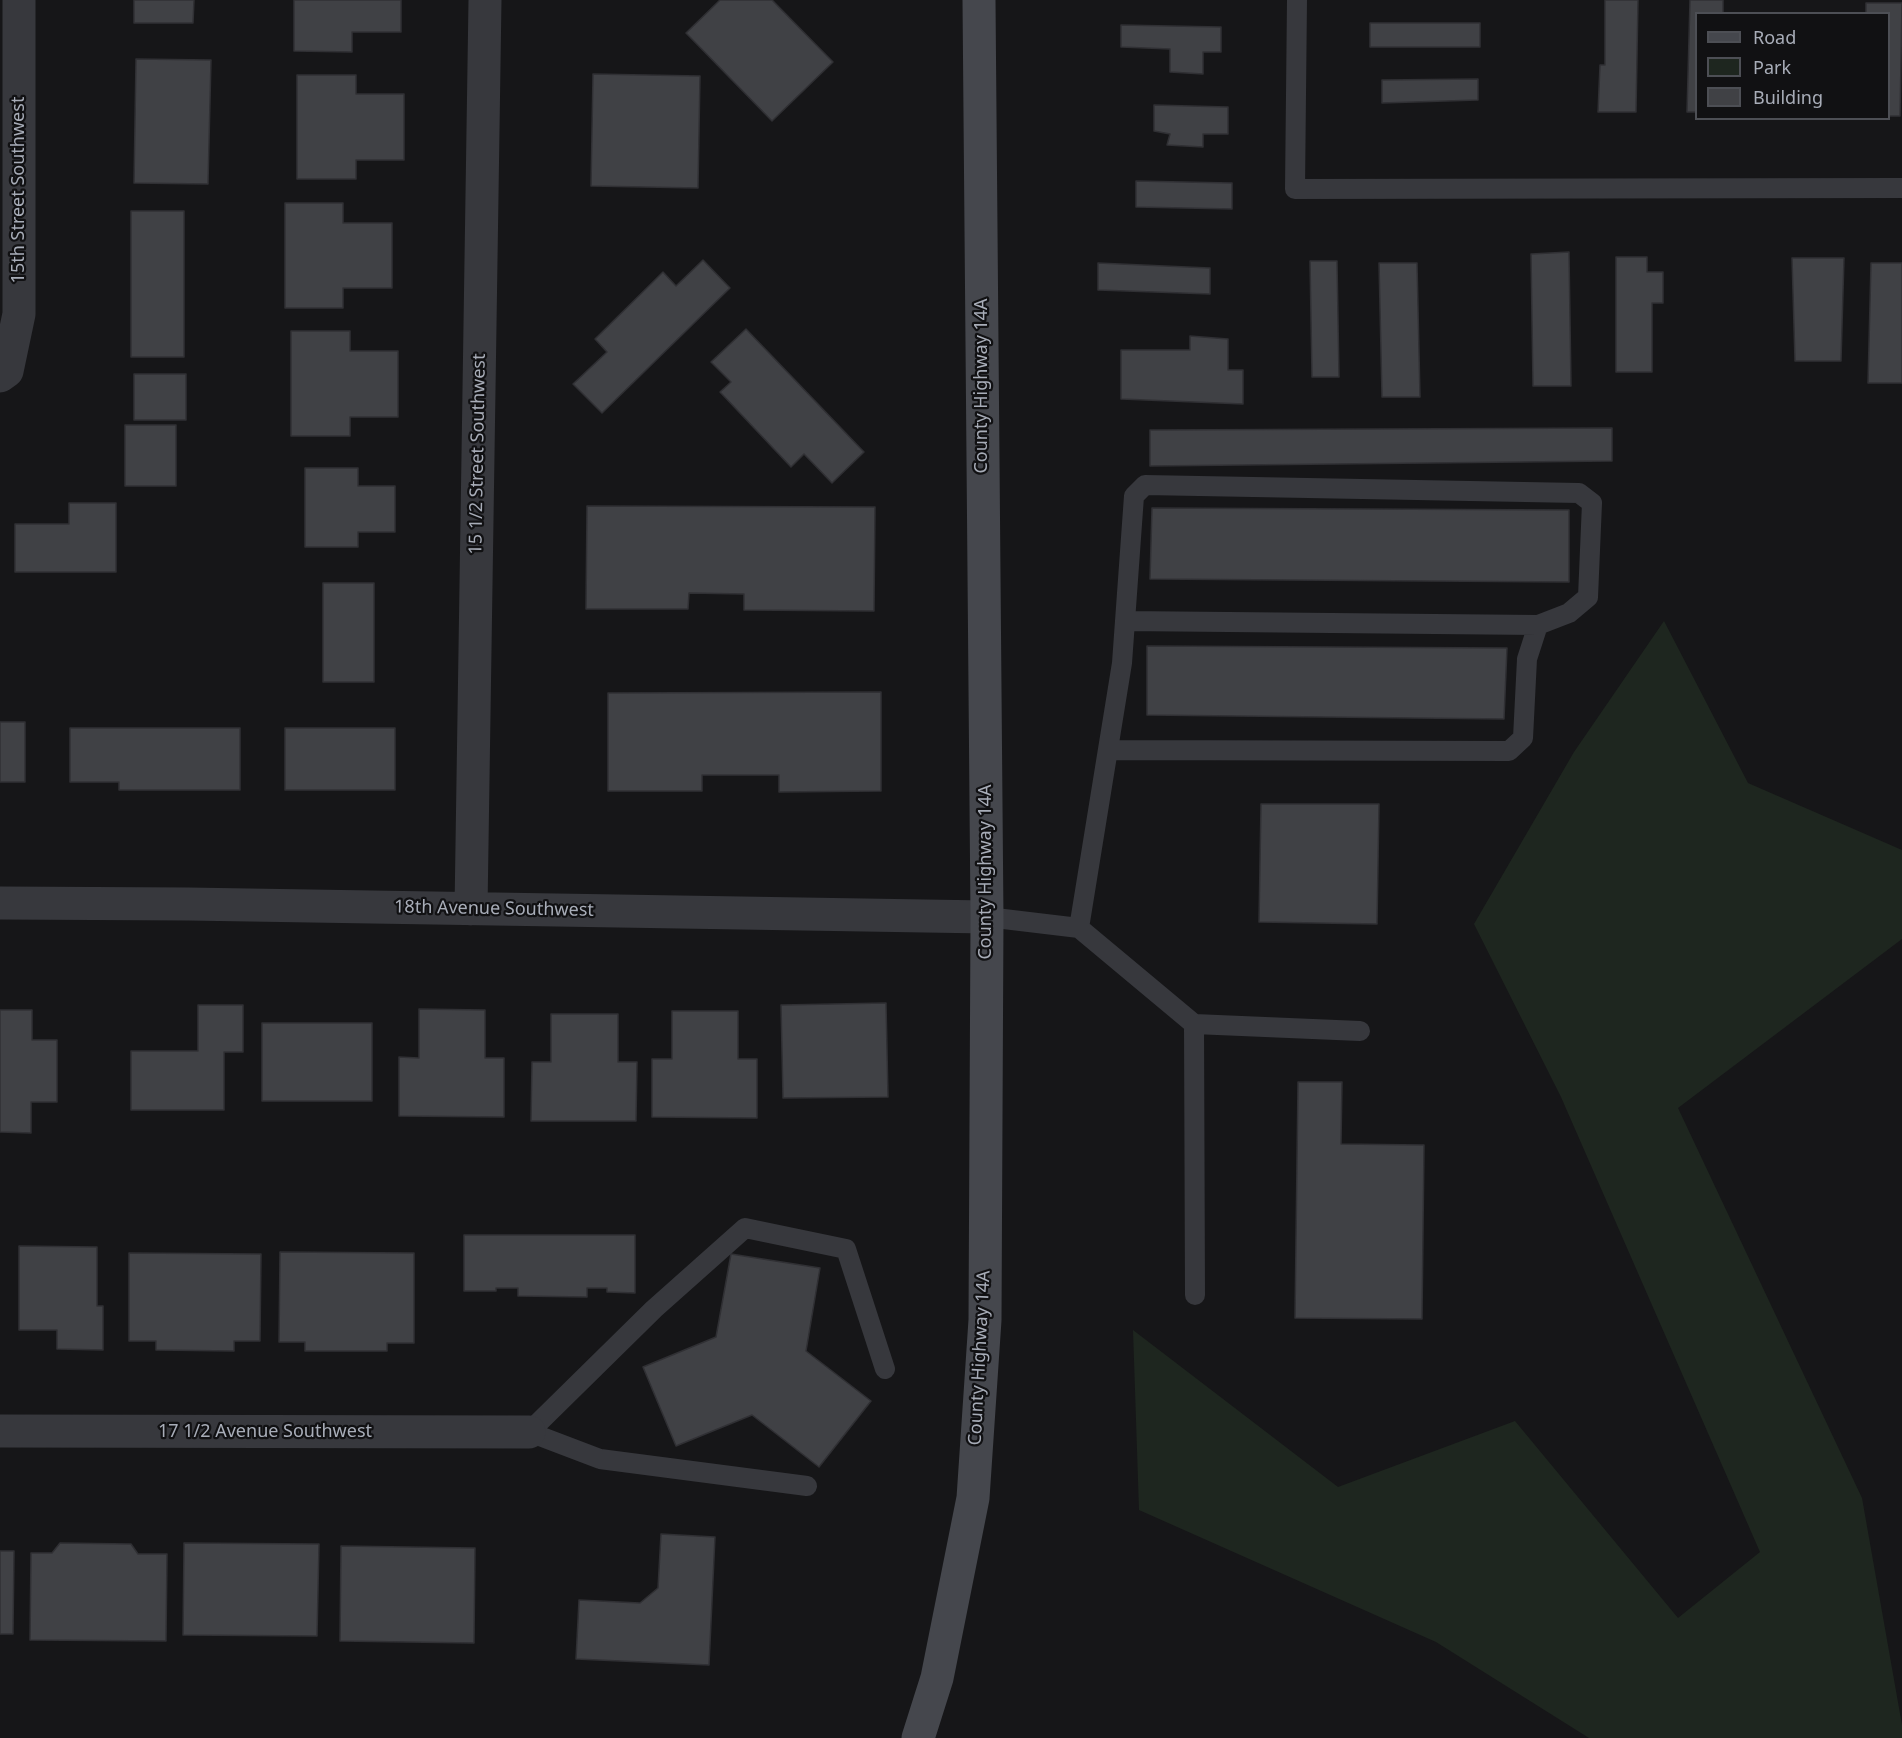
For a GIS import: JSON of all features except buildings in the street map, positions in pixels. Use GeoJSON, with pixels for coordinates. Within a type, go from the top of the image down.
{"type":"FeatureCollection","features":[{"type":"Feature","properties":{"kind":"main road","name":"County Highway 14A"},"geometry":{"type":"LineString","coordinates":[[918,1738],[937,1678],[972,1498],[985,1320],[987,917],[979,0]]}},
{"type":"Feature","properties":{"kind":"street","name":"15th Street Southwest"},"geometry":{"type":"LineString","coordinates":[[0,376],[7,370],[19,314],[19,0]]}},
{"type":"Feature","properties":{"kind":"street","name":"15 1/2 Street Southwest"},"geometry":{"type":"LineString","coordinates":[[471,909],[485,0]]}},
{"type":"Feature","properties":{"kind":"street","name":"18th Avenue Southwest"},"geometry":{"type":"LineString","coordinates":[[0,903],[176,903],[987,917]]}},
{"type":"Feature","properties":{"kind":"street","name":"17 1/2 Avenue Southwest"},"geometry":{"type":"LineString","coordinates":[[0,1431],[529,1432]]}},
{"type":"Feature","properties":{"kind":"lane"},"geometry":{"type":"LineString","coordinates":[[1297,0],[1295,189],[1902,188]]}},
{"type":"Feature","properties":{"kind":"lane"},"geometry":{"type":"LineString","coordinates":[[1079,928],[1122,663],[1125,621],[1134,496],[1145,485],[1579,493],[1592,503],[1588,597],[1569,613],[1538,625],[1125,621]]}},
{"type":"Feature","properties":{"kind":"lane"},"geometry":{"type":"LineString","coordinates":[[1108,750],[1509,751],[1524,738],[1527,660],[1538,625]]}},
{"type":"Feature","properties":{"kind":"lane"},"geometry":{"type":"LineString","coordinates":[[987,917],[1079,928],[1194,1024],[1360,1031]]}},
{"type":"Feature","properties":{"kind":"lane"},"geometry":{"type":"LineString","coordinates":[[1194,1024],[1195,1295]]}},
{"type":"Feature","properties":{"kind":"lane"},"geometry":{"type":"LineString","coordinates":[[807,1486],[600,1459],[529,1432],[654,1309],[745,1228],[846,1249],[885,1369]]}},
{"type":"Feature","properties":{"kind":"green space"},"geometry":{"type":"Polygon","coordinates":[[[1664,621],[1748,783],[1902,850],[1902,939],[1678,1108],[1862,1498],[1902,1725],[1902,1738],[1589,1738],[1436,1642],[1139,1510],[1133,1330],[1338,1487],[1515,1421],[1678,1618],[1760,1552],[1561,1097],[1474,924],[1574,752],[1664,621]]]}}]}
